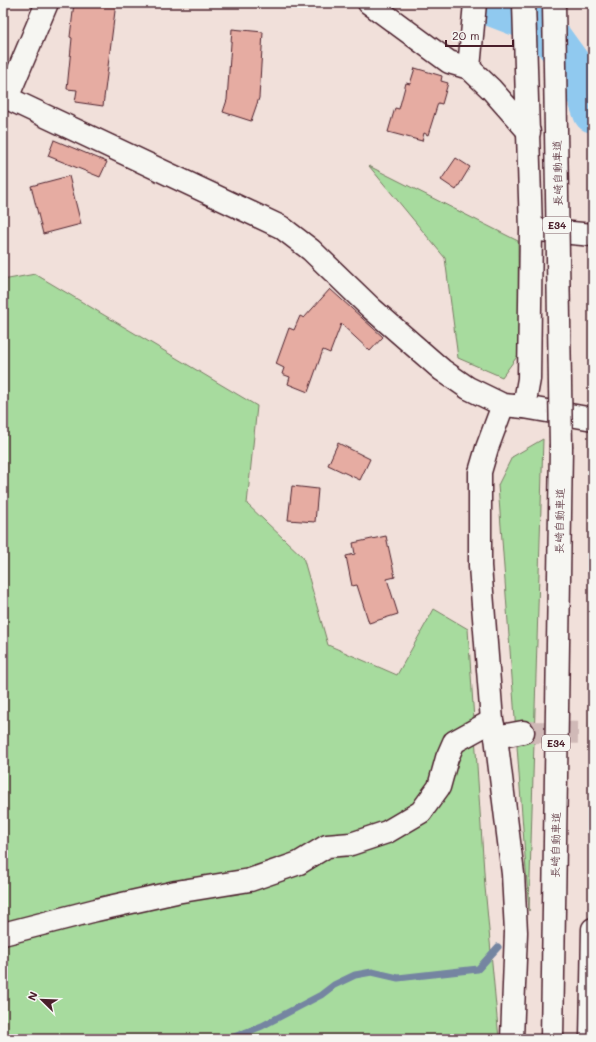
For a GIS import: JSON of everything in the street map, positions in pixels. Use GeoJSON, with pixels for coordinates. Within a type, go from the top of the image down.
{"type":"FeatureCollection","features":[{"type":"Feature","properties":{"kind":"main road"},"geometry":{"type":"LineString","coordinates":[[47,3],[5,97],[281,227],[311,250],[371,308],[442,370],[468,388],[513,406],[593,419]]}},
{"type":"Feature","properties":{"kind":"main road"},"geometry":{"type":"LineString","coordinates":[[369,3],[449,62],[469,68],[491,89],[529,132]]}},
{"type":"Feature","properties":{"kind":"main road"},"geometry":{"type":"LineString","coordinates":[[469,68],[475,3]]}},
{"type":"Feature","properties":{"kind":"main road"},"geometry":{"type":"LineString","coordinates":[[512,1039],[516,932],[513,874],[494,729],[480,566],[480,472],[487,448],[529,378],[531,230],[524,3]]}},
{"type":"Feature","properties":{"kind":"main road","name":"長崎自動車道"},"geometry":{"type":"LineString","coordinates":[[552,1039],[560,448],[554,3]]}},
{"type":"Feature","properties":{"kind":"main road"},"geometry":{"type":"LineString","coordinates":[[531,230],[593,235]]}},
{"type":"Feature","properties":{"kind":"main road"},"geometry":{"type":"LineString","coordinates":[[3,934],[125,903],[176,892],[250,880],[299,863],[327,846],[351,844],[387,832],[421,812],[438,787],[447,758],[454,742],[494,729],[523,732]]}},
{"type":"Feature","properties":{"kind":"main road"},"geometry":{"type":"LineString","coordinates":[[591,1039],[593,929]]}},
{"type":"Feature","properties":{"kind":"green space"},"geometry":{"type":"Polygon","coordinates":[[[369,166],[518,241],[519,354],[502,377],[458,358],[445,258],[369,166]]]}},
{"type":"Feature","properties":{"kind":"green space"},"geometry":{"type":"Polygon","coordinates":[[[35,274],[257,406],[247,504],[303,557],[328,645],[397,675],[434,609],[468,629],[485,887],[499,1039],[7,1039],[3,1020],[3,280],[35,274]]]}},
{"type":"Feature","properties":{"kind":"green space"},"geometry":{"type":"Polygon","coordinates":[[[543,439],[529,911],[498,485],[512,457],[543,439]]]}},
{"type":"Feature","properties":{"kind":"building"},"geometry":{"type":"Polygon","coordinates":[[[74,3],[116,3],[103,106],[75,102],[77,90],[67,89],[72,38],[70,37],[74,3]]]}},
{"type":"Feature","properties":{"kind":"building"},"geometry":{"type":"Polygon","coordinates":[[[232,29],[263,32],[259,98],[251,121],[223,112],[227,100],[232,29]]]}},
{"type":"Feature","properties":{"kind":"building"},"geometry":{"type":"Polygon","coordinates":[[[415,68],[442,76],[441,81],[448,83],[442,104],[438,103],[428,135],[424,133],[422,141],[388,132],[395,108],[399,109],[406,83],[410,84],[415,68]]]}},
{"type":"Feature","properties":{"kind":"building"},"geometry":{"type":"Polygon","coordinates":[[[54,140],[107,162],[100,177],[48,156],[54,140]]]}},
{"type":"Feature","properties":{"kind":"building"},"geometry":{"type":"Polygon","coordinates":[[[456,158],[470,167],[456,190],[441,180],[456,158]]]}},
{"type":"Feature","properties":{"kind":"building"},"geometry":{"type":"Polygon","coordinates":[[[69,176],[81,224],[43,234],[31,186],[69,176]]]}},
{"type":"Feature","properties":{"kind":"building"},"geometry":{"type":"Polygon","coordinates":[[[330,289],[383,337],[370,351],[341,324],[330,353],[323,350],[308,392],[288,384],[290,377],[282,374],[284,368],[276,364],[289,328],[294,330],[300,316],[304,318],[330,289]]]}},
{"type":"Feature","properties":{"kind":"building"},"geometry":{"type":"Polygon","coordinates":[[[338,443],[370,459],[360,480],[328,465],[338,443]]]}},
{"type":"Feature","properties":{"kind":"building"},"geometry":{"type":"Polygon","coordinates":[[[292,486],[318,489],[315,522],[288,520],[292,486]]]}},
{"type":"Feature","properties":{"kind":"building"},"geometry":{"type":"Polygon","coordinates":[[[386,536],[395,577],[387,579],[398,614],[369,623],[357,585],[352,586],[346,556],[355,554],[353,543],[386,536]]]}},
{"type":"Feature","properties":{"kind":"waterway"},"geometry":{"type":"LineString","coordinates":[[483,3],[543,26],[580,77],[593,113]]}},
{"type":"Feature","properties":{"kind":"waterway"},"geometry":{"type":"LineString","coordinates":[[229,1039],[262,1026],[321,995],[334,985],[355,975],[372,972],[398,978],[478,969],[498,947]]}},
{"type":"Feature","properties":{"kind":"tunnel"},"geometry":{"type":"LineString","coordinates":[[523,732],[593,733]]}}]}
